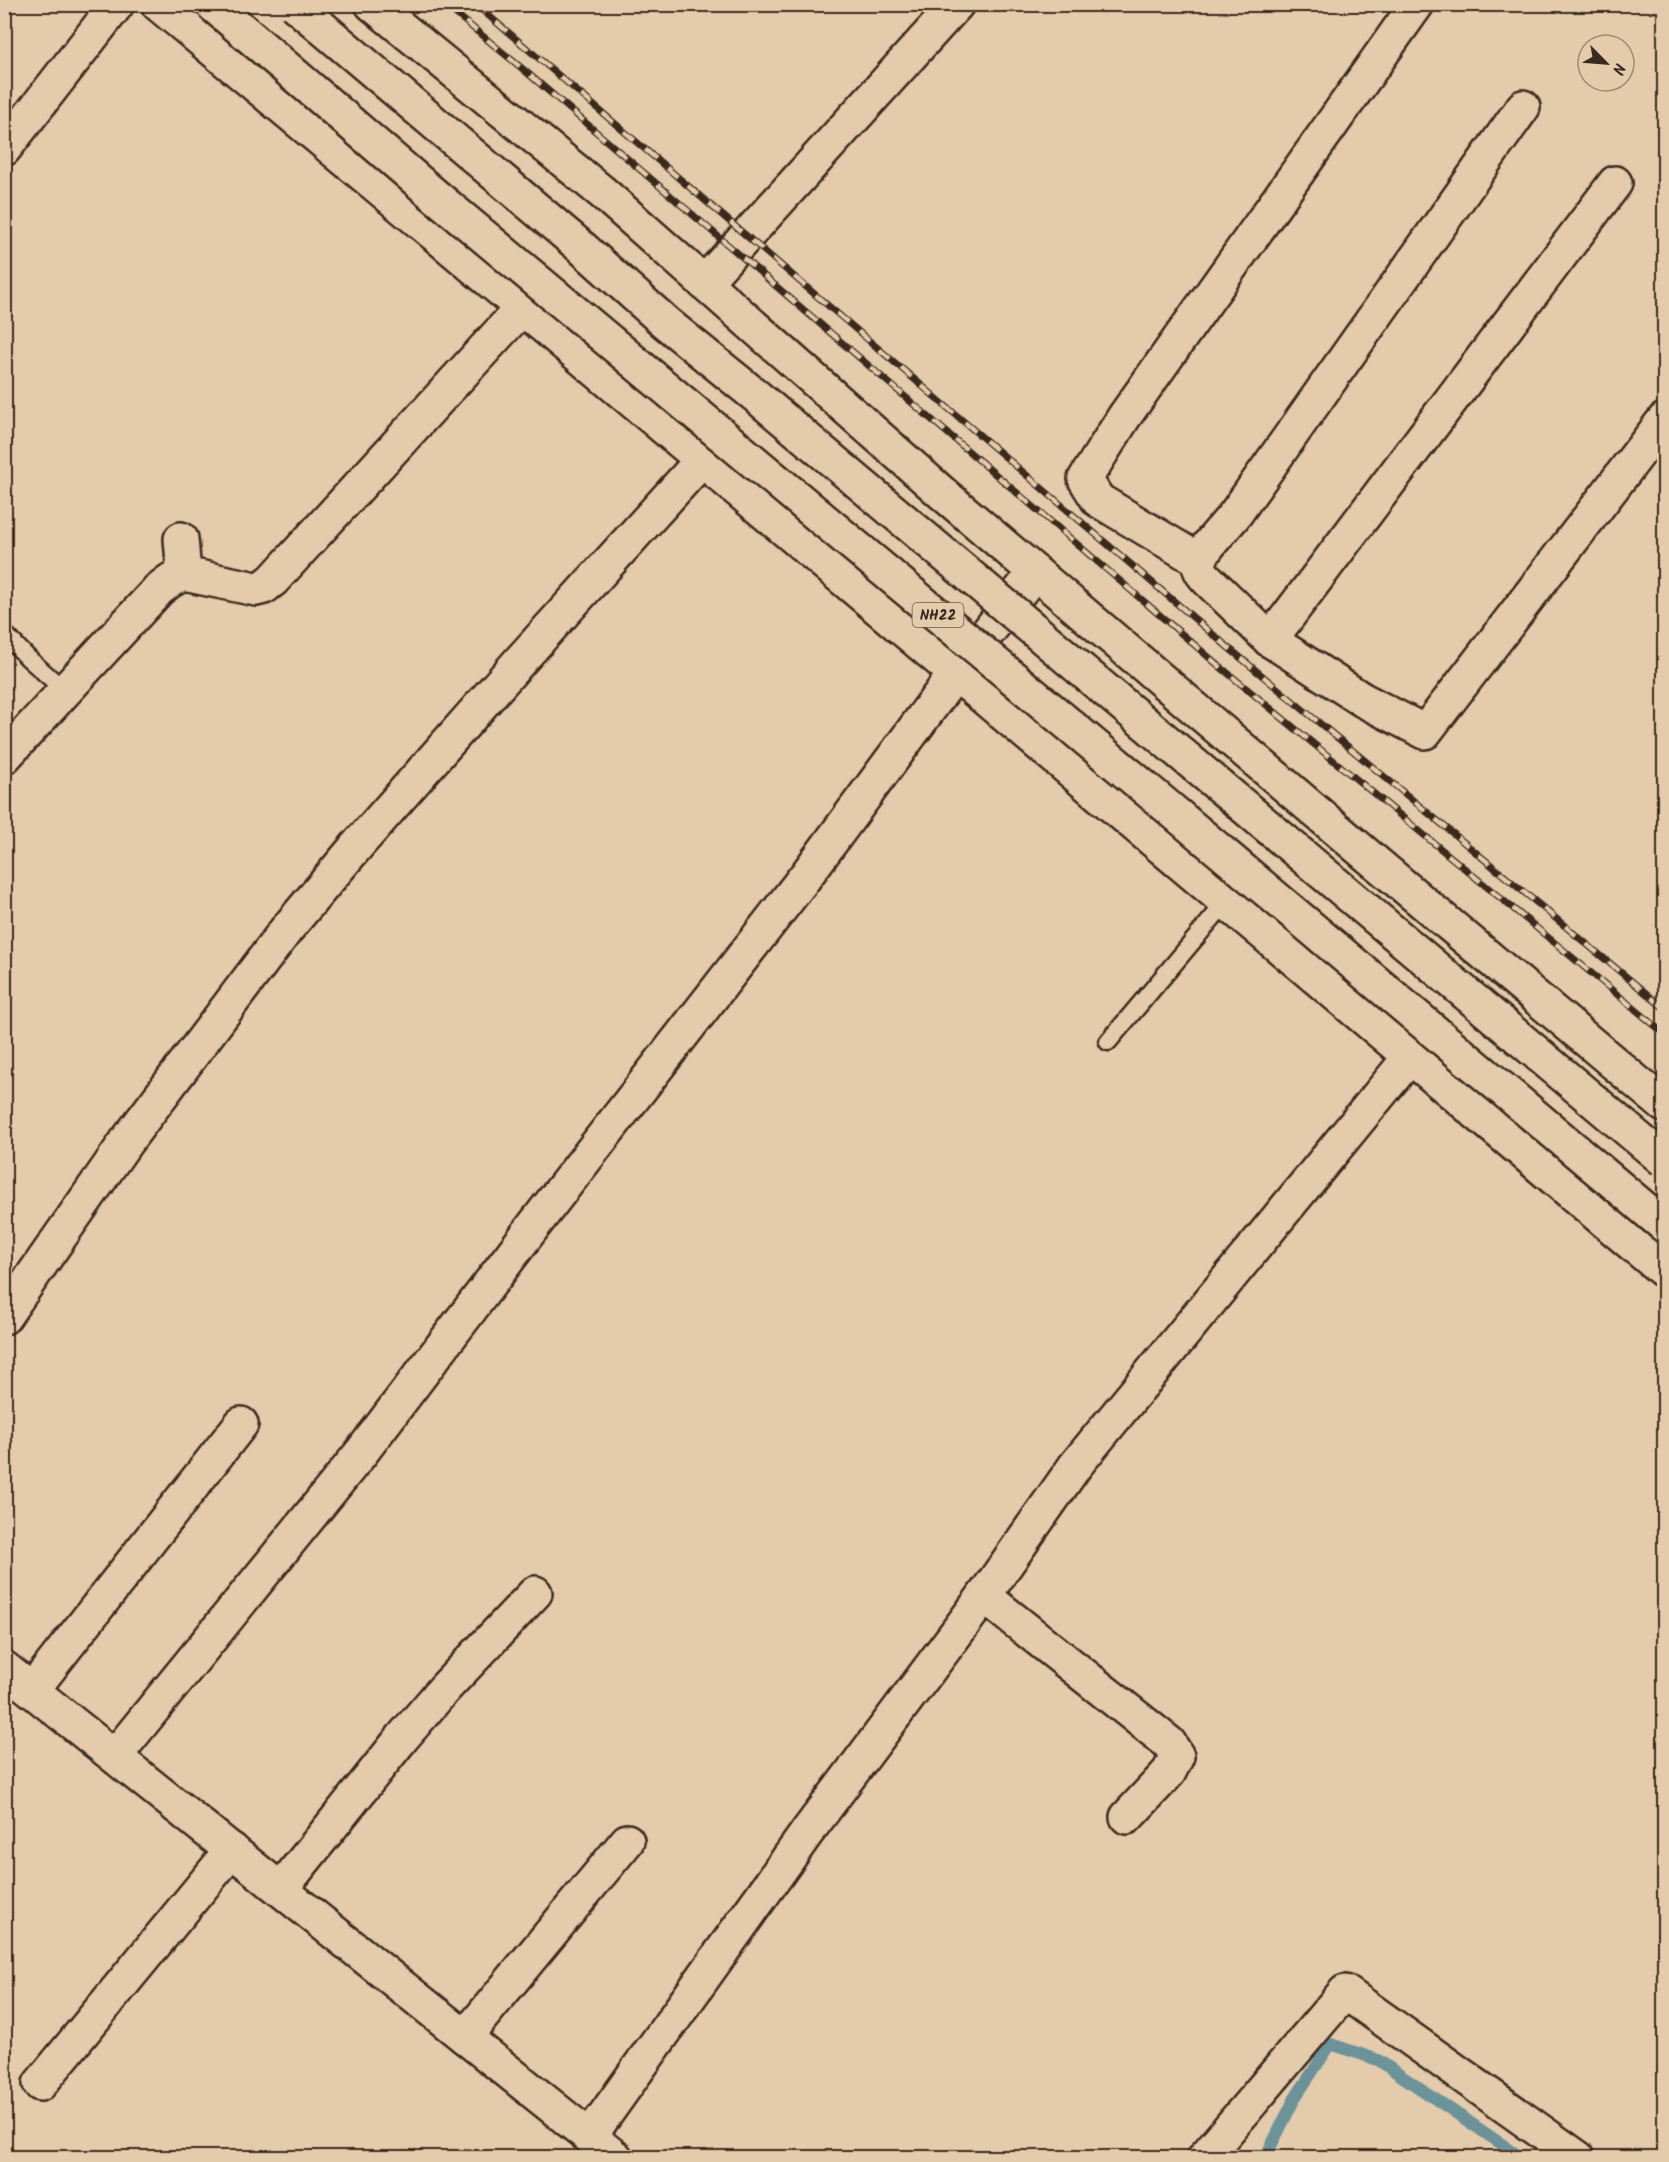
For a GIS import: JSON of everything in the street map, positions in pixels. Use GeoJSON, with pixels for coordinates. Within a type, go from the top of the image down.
{"type":"FeatureCollection","features":[{"type":"Feature","properties":{"kind":"main road"},"geometry":{"type":"LineString","coordinates":[[4,149],[117,4]]}},
{"type":"Feature","properties":{"kind":"main road"},"geometry":{"type":"LineString","coordinates":[[158,4],[1665,1271]]}},
{"type":"Feature","properties":{"kind":"main road","name":"NH22"},"geometry":{"type":"LineString","coordinates":[[212,4],[433,194],[1164,803],[1665,1225]]}},
{"type":"Feature","properties":{"kind":"main road","name":"NH22"},"geometry":{"type":"LineString","coordinates":[[294,4],[581,247],[666,323],[774,411],[1665,1160]]}},
{"type":"Feature","properties":{"kind":"main road"},"geometry":{"type":"LineString","coordinates":[[372,4],[603,193],[941,492],[1377,864],[1665,1105]]}},
{"type":"Feature","properties":{"kind":"main road"},"geometry":{"type":"LineString","coordinates":[[705,283],[957,4]]}},
{"type":"Feature","properties":{"kind":"main road"},"geometry":{"type":"LineString","coordinates":[[1200,561],[1098,500],[1085,479],[1124,417],[1417,4]]}},
{"type":"Feature","properties":{"kind":"main road"},"geometry":{"type":"LineString","coordinates":[[1523,108],[1229,522],[1205,549],[1200,561],[1201,572],[1270,640],[1363,700],[1425,732],[1665,420]]}},
{"type":"Feature","properties":{"kind":"main road"},"geometry":{"type":"LineString","coordinates":[[1270,640],[1616,183]]}},
{"type":"Feature","properties":{"kind":"main road"},"geometry":{"type":"LineString","coordinates":[[4,757],[159,589],[184,574],[249,588],[264,587],[522,308]]}},
{"type":"Feature","properties":{"kind":"main road"},"geometry":{"type":"LineString","coordinates":[[4,1317],[126,1143],[286,930],[518,663],[702,460]]}},
{"type":"Feature","properties":{"kind":"main road"},"geometry":{"type":"LineString","coordinates":[[181,539],[184,574]]}},
{"type":"Feature","properties":{"kind":"main road"},"geometry":{"type":"LineString","coordinates":[[116,1756],[361,1453],[535,1224],[805,877],[955,674],[1035,572]]}},
{"type":"Feature","properties":{"kind":"main road"},"geometry":{"type":"LineString","coordinates":[[590,2136],[808,1831],[984,1596],[1075,1466],[1410,1057]]}},
{"type":"Feature","properties":{"kind":"main road"},"geometry":{"type":"LineString","coordinates":[[33,1689],[241,1424]]}},
{"type":"Feature","properties":{"kind":"main road"},"geometry":{"type":"LineString","coordinates":[[281,1889],[444,1689],[535,1593]]}},
{"type":"Feature","properties":{"kind":"main road"},"geometry":{"type":"LineString","coordinates":[[984,1596],[1175,1750],[1178,1756],[1169,1772],[1127,1817]]}},
{"type":"Feature","properties":{"kind":"main road"},"geometry":{"type":"LineString","coordinates":[[4,1668],[616,2157]]}},
{"type":"Feature","properties":{"kind":"main road"},"geometry":{"type":"LineString","coordinates":[[465,2037],[627,1841]]}},
{"type":"Feature","properties":{"kind":"main road"},"geometry":{"type":"LineString","coordinates":[[40,2084],[232,1850]]}},
{"type":"Feature","properties":{"kind":"main road"},"geometry":{"type":"LineString","coordinates":[[1204,2157],[1345,1992],[1578,2157]]}},
{"type":"Feature","properties":{"kind":"lane"},"geometry":{"type":"LineString","coordinates":[[4,633],[65,691]]}},
{"type":"Feature","properties":{"kind":"lane"},"geometry":{"type":"LineString","coordinates":[[1108,1042],[1226,902]]}},
{"type":"Feature","properties":{"kind":"waterway"},"geometry":{"type":"LineString","coordinates":[[1265,2158],[1295,2098],[1331,2044],[1378,2060],[1522,2158]]}},
{"type":"Feature","properties":{"kind":"railway"},"geometry":{"type":"LineString","coordinates":[[444,4],[1218,665],[1664,1033]]}},
{"type":"Feature","properties":{"kind":"railway"},"geometry":{"type":"LineString","coordinates":[[475,4],[1230,649],[1664,1008]]}}]}
